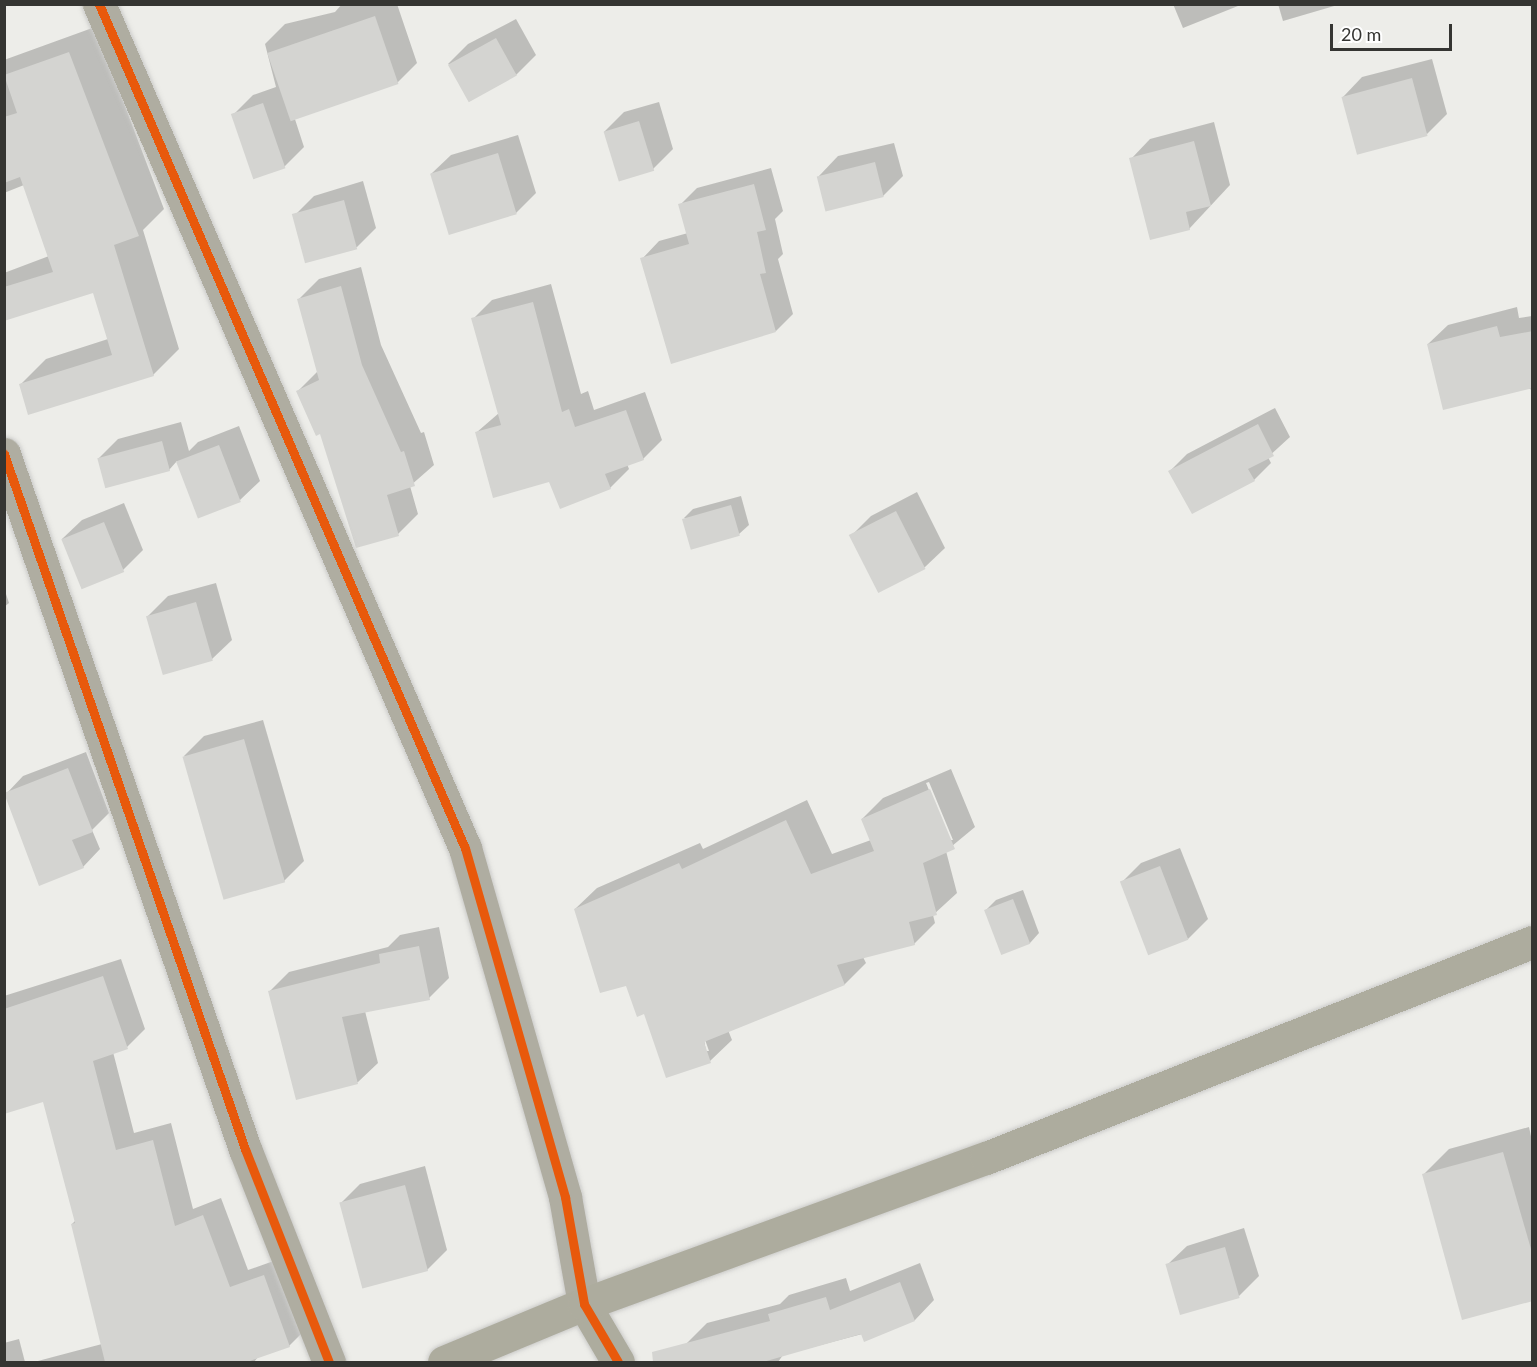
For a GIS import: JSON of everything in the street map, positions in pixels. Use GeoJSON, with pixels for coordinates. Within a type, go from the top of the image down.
{"type":"FeatureCollection","features":[{"type":"Feature","properties":{"kind":"main road"},"geometry":{"type":"LineString","coordinates":[[444,1362],[584,1304],[986,1158],[1533,942]]}},
{"type":"Feature","properties":{"kind":"main road"},"geometry":{"type":"LineString","coordinates":[[584,1304],[618,1362]]}},
{"type":"Feature","properties":{"kind":"street"},"geometry":{"type":"LineString","coordinates":[[99,4],[465,848],[565,1197],[584,1304]]}},
{"type":"Feature","properties":{"kind":"street"},"geometry":{"type":"LineString","coordinates":[[4,454],[245,1149],[329,1362]]}},
{"type":"Feature","properties":{"kind":"building"},"geometry":{"type":"Polygon","coordinates":[[[375,16],[398,84],[291,121],[267,53],[375,16]]]}},
{"type":"Feature","properties":{"kind":"building"},"geometry":{"type":"Polygon","coordinates":[[[496,38],[517,76],[469,102],[448,65],[496,38]]]}},
{"type":"Feature","properties":{"kind":"building"},"geometry":{"type":"Polygon","coordinates":[[[69,52],[139,236],[114,245],[154,376],[28,415],[19,384],[112,355],[93,293],[4,321],[4,287],[53,272],[20,177],[4,183],[4,117],[17,113],[4,75],[69,52]]]}},
{"type":"Feature","properties":{"kind":"building"},"geometry":{"type":"Polygon","coordinates":[[[1412,78],[1428,136],[1357,155],[1341,97],[1412,78]]]}},
{"type":"Feature","properties":{"kind":"building"},"geometry":{"type":"Polygon","coordinates":[[[263,103],[285,168],[253,179],[231,114],[263,103]]]}},
{"type":"Feature","properties":{"kind":"building"},"geometry":{"type":"Polygon","coordinates":[[[639,121],[654,171],[619,182],[604,132],[639,121]]]}},
{"type":"Feature","properties":{"kind":"building"},"geometry":{"type":"Polygon","coordinates":[[[1194,141],[1211,206],[1186,212],[1190,230],[1150,240],[1129,158],[1194,141]]]}},
{"type":"Feature","properties":{"kind":"building"},"geometry":{"type":"Polygon","coordinates":[[[498,153],[517,214],[449,235],[430,174],[498,153]]]}},
{"type":"Feature","properties":{"kind":"building"},"geometry":{"type":"Polygon","coordinates":[[[875,162],[884,197],[825,211],[817,177],[875,162]]]}},
{"type":"Feature","properties":{"kind":"building"},"geometry":{"type":"Polygon","coordinates":[[[754,184],[766,230],[757,232],[766,273],[760,274],[776,332],[671,364],[640,258],[689,244],[678,204],[754,184]]]}},
{"type":"Feature","properties":{"kind":"building"},"geometry":{"type":"Polygon","coordinates":[[[344,200],[357,249],[305,263],[292,214],[344,200]]]}},
{"type":"Feature","properties":{"kind":"building"},"geometry":{"type":"Polygon","coordinates":[[[341,286],[362,365],[401,452],[404,451],[415,486],[387,495],[399,536],[356,548],[320,434],[316,436],[296,391],[319,380],[297,299],[341,286]]]}},
{"type":"Feature","properties":{"kind":"building"},"geometry":{"type":"Polygon","coordinates":[[[533,302],[562,412],[569,409],[575,427],[626,410],[644,460],[605,474],[611,489],[560,509],[549,482],[493,498],[475,432],[501,425],[471,318],[533,302]]]}},
{"type":"Feature","properties":{"kind":"building"},"geometry":{"type":"Polygon","coordinates":[[[1497,326],[1500,337],[1533,331],[1533,388],[1443,410],[1427,344],[1497,326]]]}},
{"type":"Feature","properties":{"kind":"building"},"geometry":{"type":"Polygon","coordinates":[[[1258,424],[1274,456],[1248,469],[1255,481],[1192,514],[1168,471],[1258,424]]]}},
{"type":"Feature","properties":{"kind":"building"},"geometry":{"type":"Polygon","coordinates":[[[162,441],[170,471],[105,488],[97,458],[162,441]]]}},
{"type":"Feature","properties":{"kind":"building"},"geometry":{"type":"Polygon","coordinates":[[[219,445],[241,502],[198,518],[176,461],[219,445]]]}},
{"type":"Feature","properties":{"kind":"building"},"geometry":{"type":"Polygon","coordinates":[[[731,505],[740,536],[691,550],[682,519],[731,505]]]}},
{"type":"Feature","properties":{"kind":"building"},"geometry":{"type":"Polygon","coordinates":[[[896,511],[926,569],[878,593],[849,535],[896,511]]]}},
{"type":"Feature","properties":{"kind":"building"},"geometry":{"type":"Polygon","coordinates":[[[104,522],[124,572],[82,589],[61,539],[104,522]]]}},
{"type":"Feature","properties":{"kind":"building"},"geometry":{"type":"Polygon","coordinates":[[[196,602],[213,661],[163,675],[146,616],[196,602]]]}},
{"type":"Feature","properties":{"kind":"building"},"geometry":{"type":"Polygon","coordinates":[[[244,739],[285,882],[224,900],[182,757],[244,739]]]}},
{"type":"Feature","properties":{"kind":"building"},"geometry":{"type":"Polygon","coordinates":[[[68,768],[93,832],[72,840],[84,868],[39,886],[4,793],[68,768]]]}},
{"type":"Feature","properties":{"kind":"building"},"geometry":{"type":"Polygon","coordinates":[[[930,789],[955,849],[923,863],[937,915],[909,922],[915,945],[837,965],[845,985],[704,1042],[711,1063],[666,1078],[644,1014],[637,1017],[626,986],[600,993],[574,909],[679,863],[682,869],[786,820],[811,874],[874,851],[861,819],[930,789]]]}},
{"type":"Feature","properties":{"kind":"building"},"geometry":{"type":"Polygon","coordinates":[[[1160,866],[1188,940],[1148,955],[1120,881],[1160,866]]]}},
{"type":"Feature","properties":{"kind":"building"},"geometry":{"type":"Polygon","coordinates":[[[1013,899],[1030,944],[1001,955],[984,910],[1013,899]]]}},
{"type":"Feature","properties":{"kind":"building"},"geometry":{"type":"Polygon","coordinates":[[[419,946],[430,1000],[342,1017],[358,1084],[296,1100],[268,991],[380,963],[379,954],[419,946]]]}},
{"type":"Feature","properties":{"kind":"building"},"geometry":{"type":"Polygon","coordinates":[[[103,976],[128,1049],[93,1061],[116,1150],[153,1140],[175,1226],[203,1215],[230,1287],[264,1275],[290,1347],[247,1362],[105,1362],[71,1224],[75,1223],[43,1102],[4,1114],[4,1009],[103,976]]]}},
{"type":"Feature","properties":{"kind":"building"},"geometry":{"type":"Polygon","coordinates":[[[1503,1152],[1533,1256],[1533,1301],[1462,1320],[1422,1174],[1503,1152]]]}},
{"type":"Feature","properties":{"kind":"building"},"geometry":{"type":"Polygon","coordinates":[[[405,1185],[428,1271],[362,1289],[339,1203],[405,1185]]]}},
{"type":"Feature","properties":{"kind":"building"},"geometry":{"type":"Polygon","coordinates":[[[1225,1247],[1240,1298],[1180,1315],[1165,1264],[1225,1247]]]}},
{"type":"Feature","properties":{"kind":"building"},"geometry":{"type":"Polygon","coordinates":[[[900,1282],[915,1321],[864,1342],[861,1334],[763,1362],[653,1362],[652,1352],[770,1321],[768,1314],[826,1297],[830,1310],[900,1282]]]}},
{"type":"Feature","properties":{"kind":"cycle path"},"geometry":{"type":"LineString","coordinates":[[99,4],[465,848],[565,1197],[584,1304],[618,1362]]}},
{"type":"Feature","properties":{"kind":"cycle path"},"geometry":{"type":"LineString","coordinates":[[4,454],[245,1149],[329,1362]]}}]}
